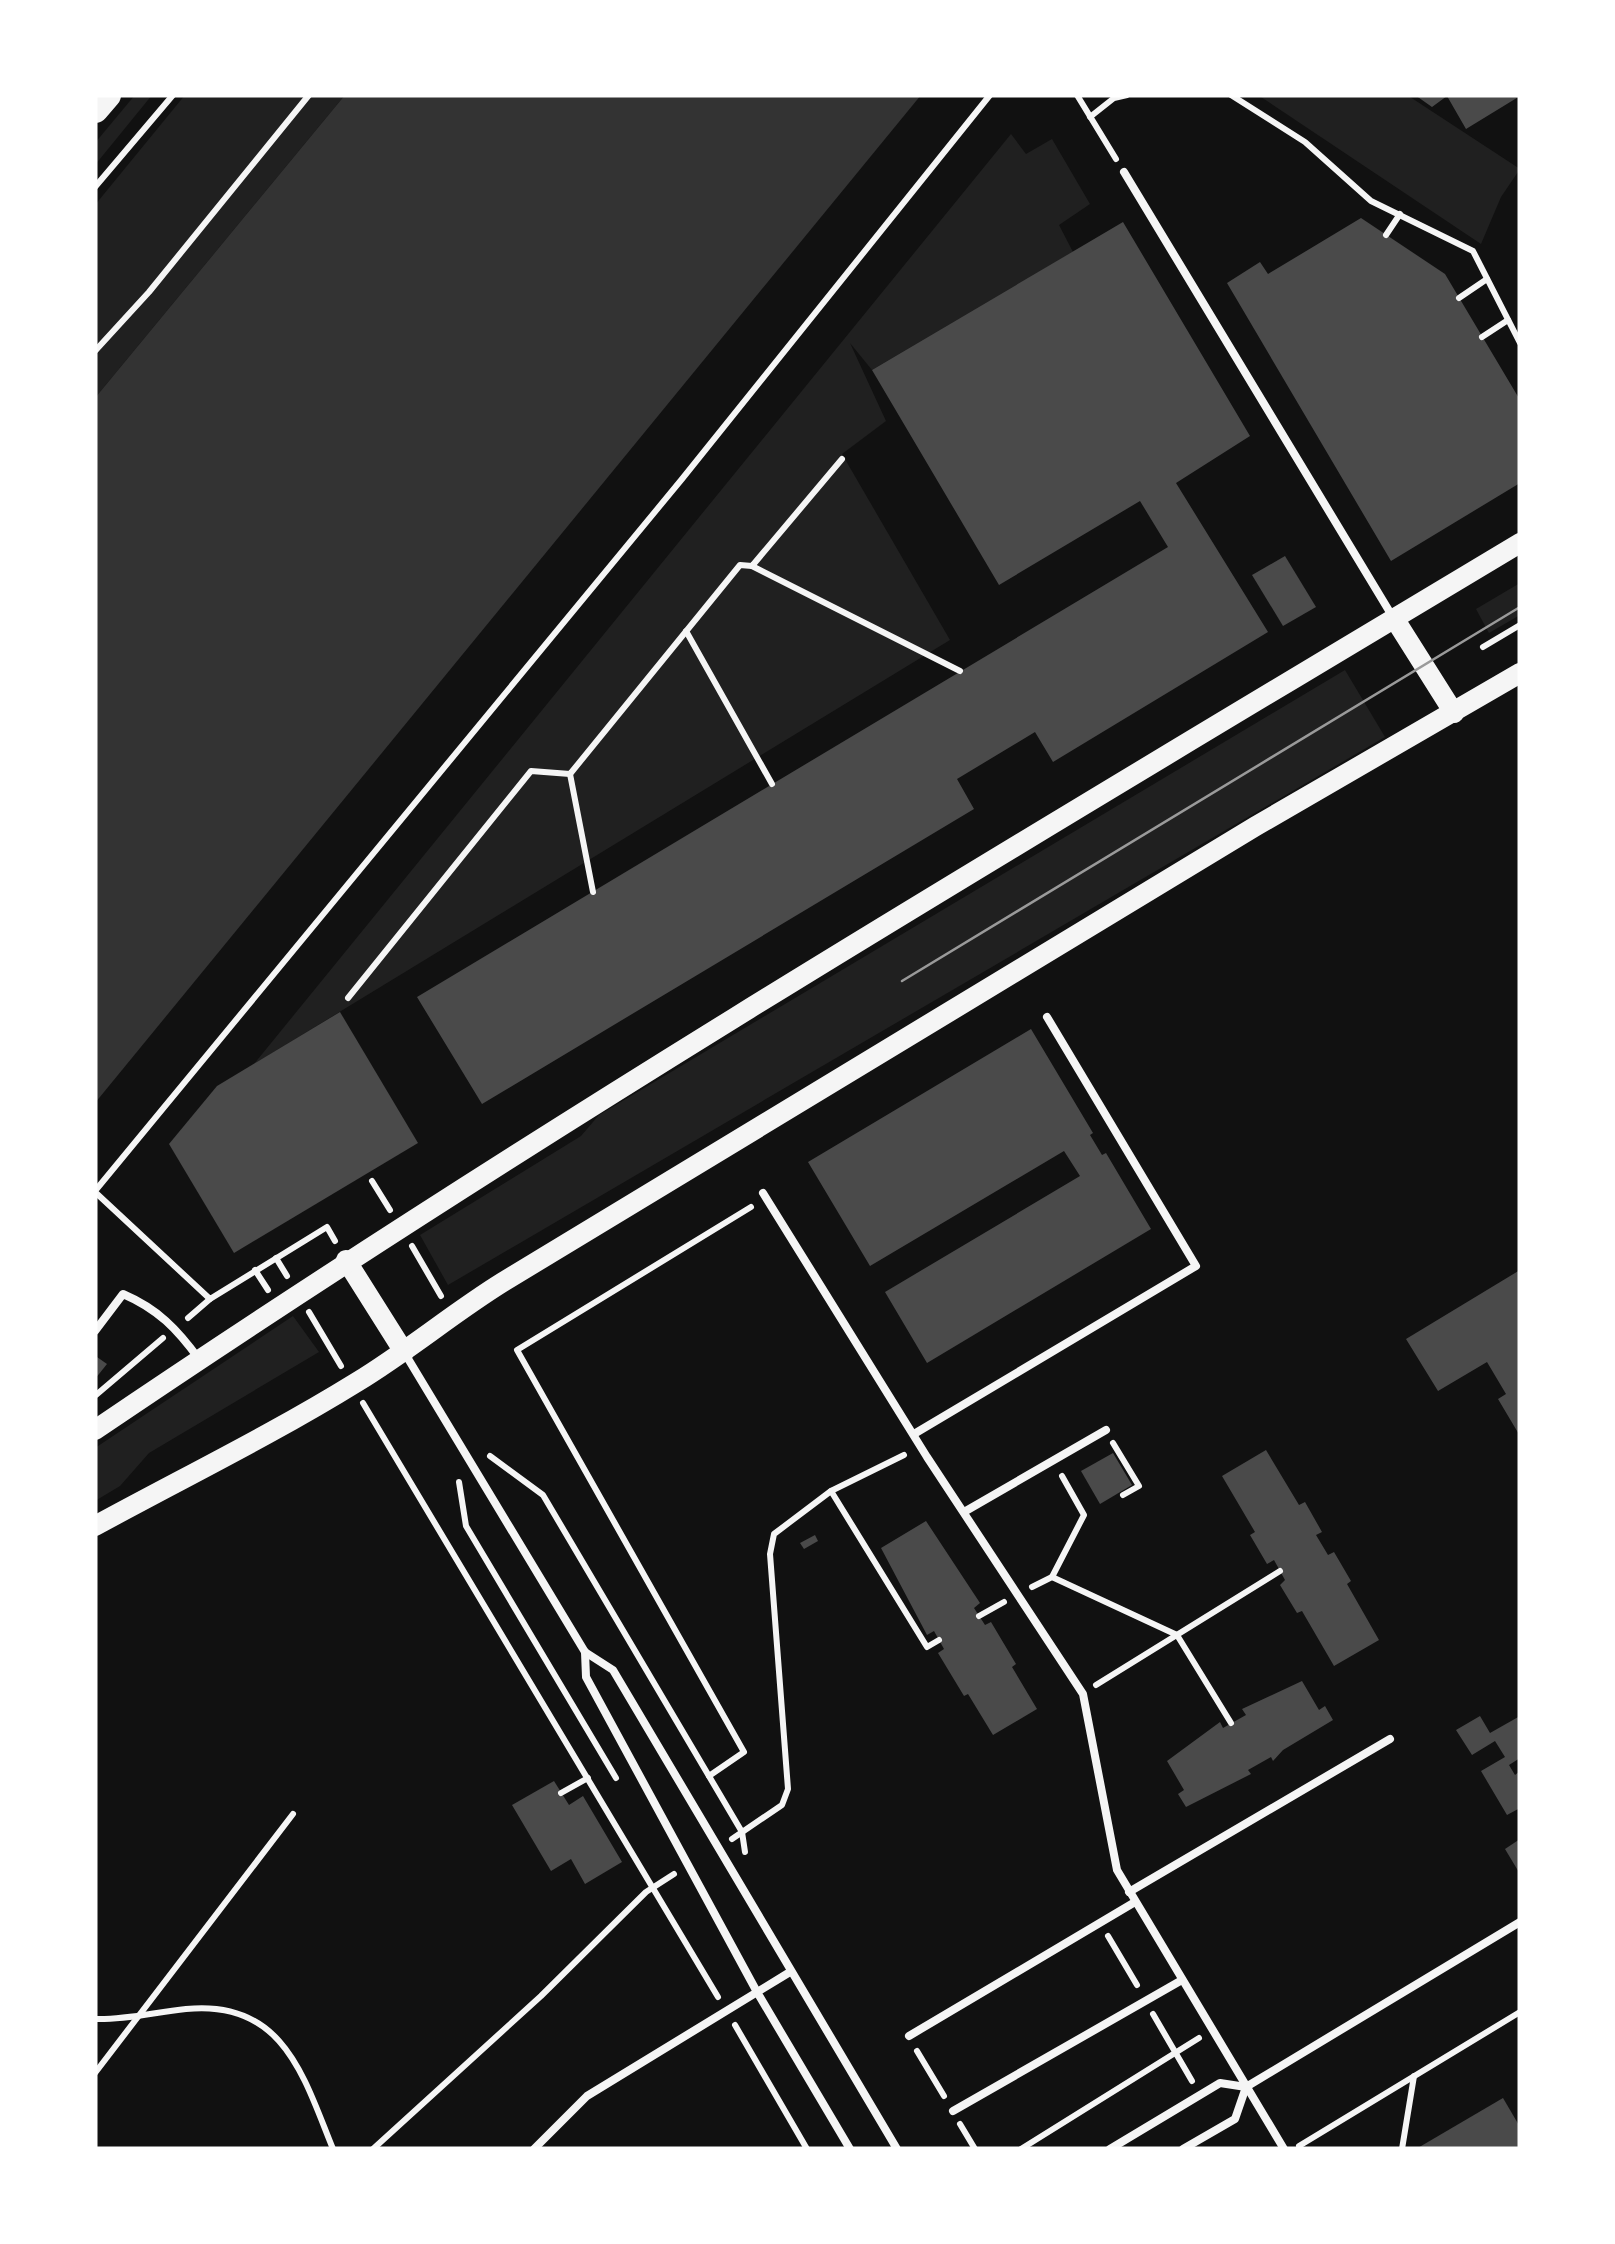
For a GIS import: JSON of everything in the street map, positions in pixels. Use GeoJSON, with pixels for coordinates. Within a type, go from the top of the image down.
{"type":"FeatureCollection","features":[{"type":"Feature","properties":{"kind":"highway"},"geometry":{"type":"LineString","coordinates":[[95,109],[107,95]]}},
{"type":"Feature","properties":{"kind":"main road"},"geometry":{"type":"LineString","coordinates":[[95,1430],[346,1260],[616,1090],[1520,544]]}},
{"type":"Feature","properties":{"kind":"main road"},"geometry":{"type":"LineString","coordinates":[[1394,618],[1454,713]]}},
{"type":"Feature","properties":{"kind":"main road"},"geometry":{"type":"LineString","coordinates":[[95,1526],[353,1384],[404,1352],[452,1314],[1256,826],[1520,674]]}},
{"type":"Feature","properties":{"kind":"main road"},"geometry":{"type":"LineString","coordinates":[[346,1260],[404,1352]]}},
{"type":"Feature","properties":{"kind":"lane"},"geometry":{"type":"LineString","coordinates":[[1124,172],[1394,618]]}},
{"type":"Feature","properties":{"kind":"lane"},"geometry":{"type":"LineString","coordinates":[[914,1434],[1196,1266],[1046,1017]]}},
{"type":"Feature","properties":{"kind":"lane"},"geometry":{"type":"LineString","coordinates":[[764,1196],[1082,1694],[1116,1870],[1284,2149]]}},
{"type":"Feature","properties":{"kind":"lane"},"geometry":{"type":"LineString","coordinates":[[95,1331],[123,1294],[152,1306],[176,1328],[200,1360]]}},
{"type":"Feature","properties":{"kind":"lane"},"geometry":{"type":"LineString","coordinates":[[404,1352],[586,1652],[613,1670],[897,2149]]}},
{"type":"Feature","properties":{"kind":"lane"},"geometry":{"type":"LineString","coordinates":[[964,1512],[1106,1430]]}},
{"type":"Feature","properties":{"kind":"lane"},"geometry":{"type":"LineString","coordinates":[[586,1652],[586,1678],[757,1992],[850,2149]]}},
{"type":"Feature","properties":{"kind":"lane"},"geometry":{"type":"LineString","coordinates":[[1130,1892],[1390,1739]]}},
{"type":"Feature","properties":{"kind":"lane"},"geometry":{"type":"LineString","coordinates":[[909,2036],[1136,1902]]}},
{"type":"Feature","properties":{"kind":"lane"},"geometry":{"type":"LineString","coordinates":[[1184,2149],[1234,2118],[1246,2087],[1520,1922]]}},
{"type":"Feature","properties":{"kind":"lane"},"geometry":{"type":"LineString","coordinates":[[534,2149],[587,2096],[790,1972]]}},
{"type":"Feature","properties":{"kind":"lane"},"geometry":{"type":"LineString","coordinates":[[953,2111],[1182,1980]]}},
{"type":"Feature","properties":{"kind":"lane"},"geometry":{"type":"LineString","coordinates":[[1110,2149],[1220,2083],[1246,2087]]}},
{"type":"Feature","properties":{"kind":"path"},"geometry":{"type":"LineString","coordinates":[[95,187],[173,95]]}},
{"type":"Feature","properties":{"kind":"path"},"geometry":{"type":"LineString","coordinates":[[95,351],[150,292],[309,95]]}},
{"type":"Feature","properties":{"kind":"path"},"geometry":{"type":"LineString","coordinates":[[210,1300],[95,1191],[682,479],[990,95]]}},
{"type":"Feature","properties":{"kind":"path"},"geometry":{"type":"LineString","coordinates":[[1078,95],[1124,172]]}},
{"type":"Feature","properties":{"kind":"path"},"geometry":{"type":"LineString","coordinates":[[1090,117],[1114,98],[1128,95]]}},
{"type":"Feature","properties":{"kind":"path"},"geometry":{"type":"LineString","coordinates":[[1231,95],[1305,142],[1372,201],[1473,252],[1520,343]]}},
{"type":"Feature","properties":{"kind":"path"},"geometry":{"type":"LineString","coordinates":[[1386,235],[1400,214]]}},
{"type":"Feature","properties":{"kind":"path"},"geometry":{"type":"LineString","coordinates":[[1459,298],[1487,278]]}},
{"type":"Feature","properties":{"kind":"path"},"geometry":{"type":"LineString","coordinates":[[1482,337],[1508,320]]}},
{"type":"Feature","properties":{"kind":"path"},"geometry":{"type":"LineString","coordinates":[[752,566],[842,459]]}},
{"type":"Feature","properties":{"kind":"path"},"geometry":{"type":"LineString","coordinates":[[570,774],[740,565],[752,566],[960,671]]}},
{"type":"Feature","properties":{"kind":"path"},"geometry":{"type":"LineString","coordinates":[[1483,647],[1520,625]]}},
{"type":"Feature","properties":{"kind":"path"},"geometry":{"type":"LineString","coordinates":[[686,631],[772,784]]}},
{"type":"Feature","properties":{"kind":"path"},"geometry":{"type":"LineString","coordinates":[[348,998],[531,771],[570,774]]}},
{"type":"Feature","properties":{"kind":"path"},"geometry":{"type":"LineString","coordinates":[[570,774],[594,892]]}},
{"type":"Feature","properties":{"kind":"path"},"geometry":{"type":"LineString","coordinates":[[372,1182],[452,1314]]}},
{"type":"Feature","properties":{"kind":"path"},"geometry":{"type":"LineString","coordinates":[[709,1776],[744,1752],[517,1350],[764,1196]]}},
{"type":"Feature","properties":{"kind":"path"},"geometry":{"type":"LineString","coordinates":[[95,1396],[210,1300],[327,1227],[346,1260]]}},
{"type":"Feature","properties":{"kind":"path"},"geometry":{"type":"LineString","coordinates":[[276,1258],[807,2149]]}},
{"type":"Feature","properties":{"kind":"path"},"geometry":{"type":"LineString","coordinates":[[256,1270],[268,1291]]}},
{"type":"Feature","properties":{"kind":"path"},"geometry":{"type":"LineString","coordinates":[[208,1314],[210,1300]]}},
{"type":"Feature","properties":{"kind":"path"},"geometry":{"type":"LineString","coordinates":[[1106,1430],[1139,1486],[1123,1496]]}},
{"type":"Feature","properties":{"kind":"path"},"geometry":{"type":"LineString","coordinates":[[979,1616],[1052,1576],[1084,1515],[1054,1460]]}},
{"type":"Feature","properties":{"kind":"path"},"geometry":{"type":"LineString","coordinates":[[831,1492],[927,1647],[939,1640]]}},
{"type":"Feature","properties":{"kind":"path"},"geometry":{"type":"LineString","coordinates":[[1082,1694],[1280,1571]]}},
{"type":"Feature","properties":{"kind":"path"},"geometry":{"type":"LineString","coordinates":[[1052,1576],[1177,1635],[1231,1723]]}},
{"type":"Feature","properties":{"kind":"path"},"geometry":{"type":"LineString","coordinates":[[562,1793],[588,1778]]}},
{"type":"Feature","properties":{"kind":"path"},"geometry":{"type":"LineString","coordinates":[[95,2073],[294,1814]]}},
{"type":"Feature","properties":{"kind":"path"},"geometry":{"type":"LineString","coordinates":[[95,2020],[212,2009],[264,2027],[280,2040],[305,2074],[333,2149]]}},
{"type":"Feature","properties":{"kind":"path"},"geometry":{"type":"LineString","coordinates":[[1294,2149],[1520,2012]]}},
{"type":"Feature","properties":{"kind":"path"},"geometry":{"type":"LineString","coordinates":[[1021,2149],[1213,2030]]}},
{"type":"Feature","properties":{"kind":"path"},"geometry":{"type":"LineString","coordinates":[[1402,2149],[1414,2076]]}},
{"type":"Feature","properties":{"kind":"shaded area"},"geometry":{"type":"Polygon","coordinates":[[[135,95],[152,95],[95,165],[95,143],[135,95]]]}},
{"type":"Feature","properties":{"kind":"shaded area"},"geometry":{"type":"Polygon","coordinates":[[[185,95],[345,95],[95,398],[95,205],[185,95]]]}},
{"type":"Feature","properties":{"kind":"shaded area"},"geometry":{"type":"Polygon","coordinates":[[[345,95],[921,95],[95,1103],[95,398],[345,95]]]}},
{"type":"Feature","properties":{"kind":"shaded area"},"geometry":{"type":"Polygon","coordinates":[[[1258,95],[1407,95],[1520,169],[1501,197],[1481,244],[1258,95]]]}},
{"type":"Feature","properties":{"kind":"shaded area"},"geometry":{"type":"Polygon","coordinates":[[[1011,134],[1026,154],[1052,139],[1090,204],[1059,225],[1073,252],[872,370],[850,343],[886,421],[842,454],[950,640],[254,1064],[1011,134]]]}},
{"type":"Feature","properties":{"kind":"shaded area"},"geometry":{"type":"Polygon","coordinates":[[[1520,583],[1520,615],[1489,633],[1476,609],[1520,583]]]}},
{"type":"Feature","properties":{"kind":"shaded area"},"geometry":{"type":"Polygon","coordinates":[[[1345,670],[1385,737],[448,1285],[420,1235],[581,1136],[599,1115],[1345,670]]]}},
{"type":"Feature","properties":{"kind":"shaded area"},"geometry":{"type":"Polygon","coordinates":[[[293,1316],[319,1352],[149,1453],[120,1486],[95,1501],[95,1448],[293,1316]]]}},
{"type":"Feature","properties":{"kind":"building"},"geometry":{"type":"Polygon","coordinates":[[[1415,95],[1520,96],[1466,129],[1447,96],[1432,107],[1415,95]]]}},
{"type":"Feature","properties":{"kind":"building"},"geometry":{"type":"Polygon","coordinates":[[[1361,218],[1445,274],[1520,400],[1520,483],[1391,561],[1227,283],[1260,262],[1268,274],[1361,218]]]}},
{"type":"Feature","properties":{"kind":"building"},"geometry":{"type":"Polygon","coordinates":[[[1123,222],[1250,436],[1176,483],[1268,632],[1053,762],[1035,732],[957,779],[974,809],[482,1104],[417,997],[1168,547],[1140,501],[999,585],[872,370],[1123,222]]]}},
{"type":"Feature","properties":{"kind":"building"},"geometry":{"type":"Polygon","coordinates":[[[1285,556],[1316,607],[1283,626],[1252,575],[1285,556]]]}},
{"type":"Feature","properties":{"kind":"building"},"geometry":{"type":"Polygon","coordinates":[[[340,1012],[418,1143],[234,1253],[169,1144],[217,1086],[340,1012]]]}},
{"type":"Feature","properties":{"kind":"building"},"geometry":{"type":"Polygon","coordinates":[[[1031,1029],[1102,1155],[1106,1153],[1151,1229],[927,1363],[885,1292],[1080,1176],[1064,1151],[870,1266],[808,1162],[1031,1029]]]}},
{"type":"Feature","properties":{"kind":"building"},"geometry":{"type":"Polygon","coordinates":[[[1520,1270],[1520,1436],[1498,1399],[1506,1394],[1487,1362],[1438,1391],[1406,1339],[1520,1270]]]}},
{"type":"Feature","properties":{"kind":"building"},"geometry":{"type":"Polygon","coordinates":[[[97,1357],[107,1364],[95,1379],[95,1360],[97,1357]]]}},
{"type":"Feature","properties":{"kind":"building"},"geometry":{"type":"Polygon","coordinates":[[[1266,1450],[1299,1505],[1305,1502],[1322,1532],[1316,1535],[1328,1555],[1334,1552],[1379,1640],[1334,1666],[1302,1611],[1297,1613],[1280,1585],[1285,1580],[1274,1560],[1267,1564],[1250,1535],[1255,1532],[1222,1476],[1266,1450]]]}},
{"type":"Feature","properties":{"kind":"building"},"geometry":{"type":"Polygon","coordinates":[[[1113,1453],[1132,1485],[1100,1504],[1081,1471],[1113,1453]]]}},
{"type":"Feature","properties":{"kind":"building"},"geometry":{"type":"Polygon","coordinates":[[[926,1521],[980,1603],[974,1608],[985,1625],[991,1622],[1037,1709],[993,1735],[938,1653],[944,1649],[934,1631],[927,1635],[881,1548],[926,1521]]]}},
{"type":"Feature","properties":{"kind":"building"},"geometry":{"type":"Polygon","coordinates":[[[815,1535],[818,1541],[804,1549],[800,1543],[815,1535]]]}},
{"type":"Feature","properties":{"kind":"building"},"geometry":{"type":"Polygon","coordinates":[[[1302,1681],[1319,1710],[1325,1706],[1333,1720],[1283,1750],[1273,1761],[1271,1757],[1248,1770],[1251,1774],[1186,1807],[1178,1794],[1184,1790],[1167,1761],[1220,1722],[1223,1728],[1246,1715],[1242,1709],[1302,1681]]]}},
{"type":"Feature","properties":{"kind":"building"},"geometry":{"type":"Polygon","coordinates":[[[1480,1716],[1490,1733],[1520,1716],[1520,1758],[1509,1765],[1515,1775],[1520,1771],[1520,1808],[1507,1815],[1481,1771],[1505,1757],[1495,1741],[1472,1755],[1456,1730],[1480,1716]]]}},
{"type":"Feature","properties":{"kind":"building"},"geometry":{"type":"Polygon","coordinates":[[[554,1781],[569,1805],[583,1796],[622,1862],[585,1884],[571,1859],[551,1871],[512,1805],[554,1781]]]}},
{"type":"Feature","properties":{"kind":"building"},"geometry":{"type":"Polygon","coordinates":[[[1520,1839],[1520,1874],[1505,1849],[1520,1839]]]}},
{"type":"Feature","properties":{"kind":"building"},"geometry":{"type":"Polygon","coordinates":[[[1503,2098],[1520,2127],[1520,2149],[1416,2149],[1503,2098]]]}},
{"type":"Feature","properties":{"kind":"tram line"},"geometry":{"type":"LineString","coordinates":[[902,981],[1520,607]]}}]}
